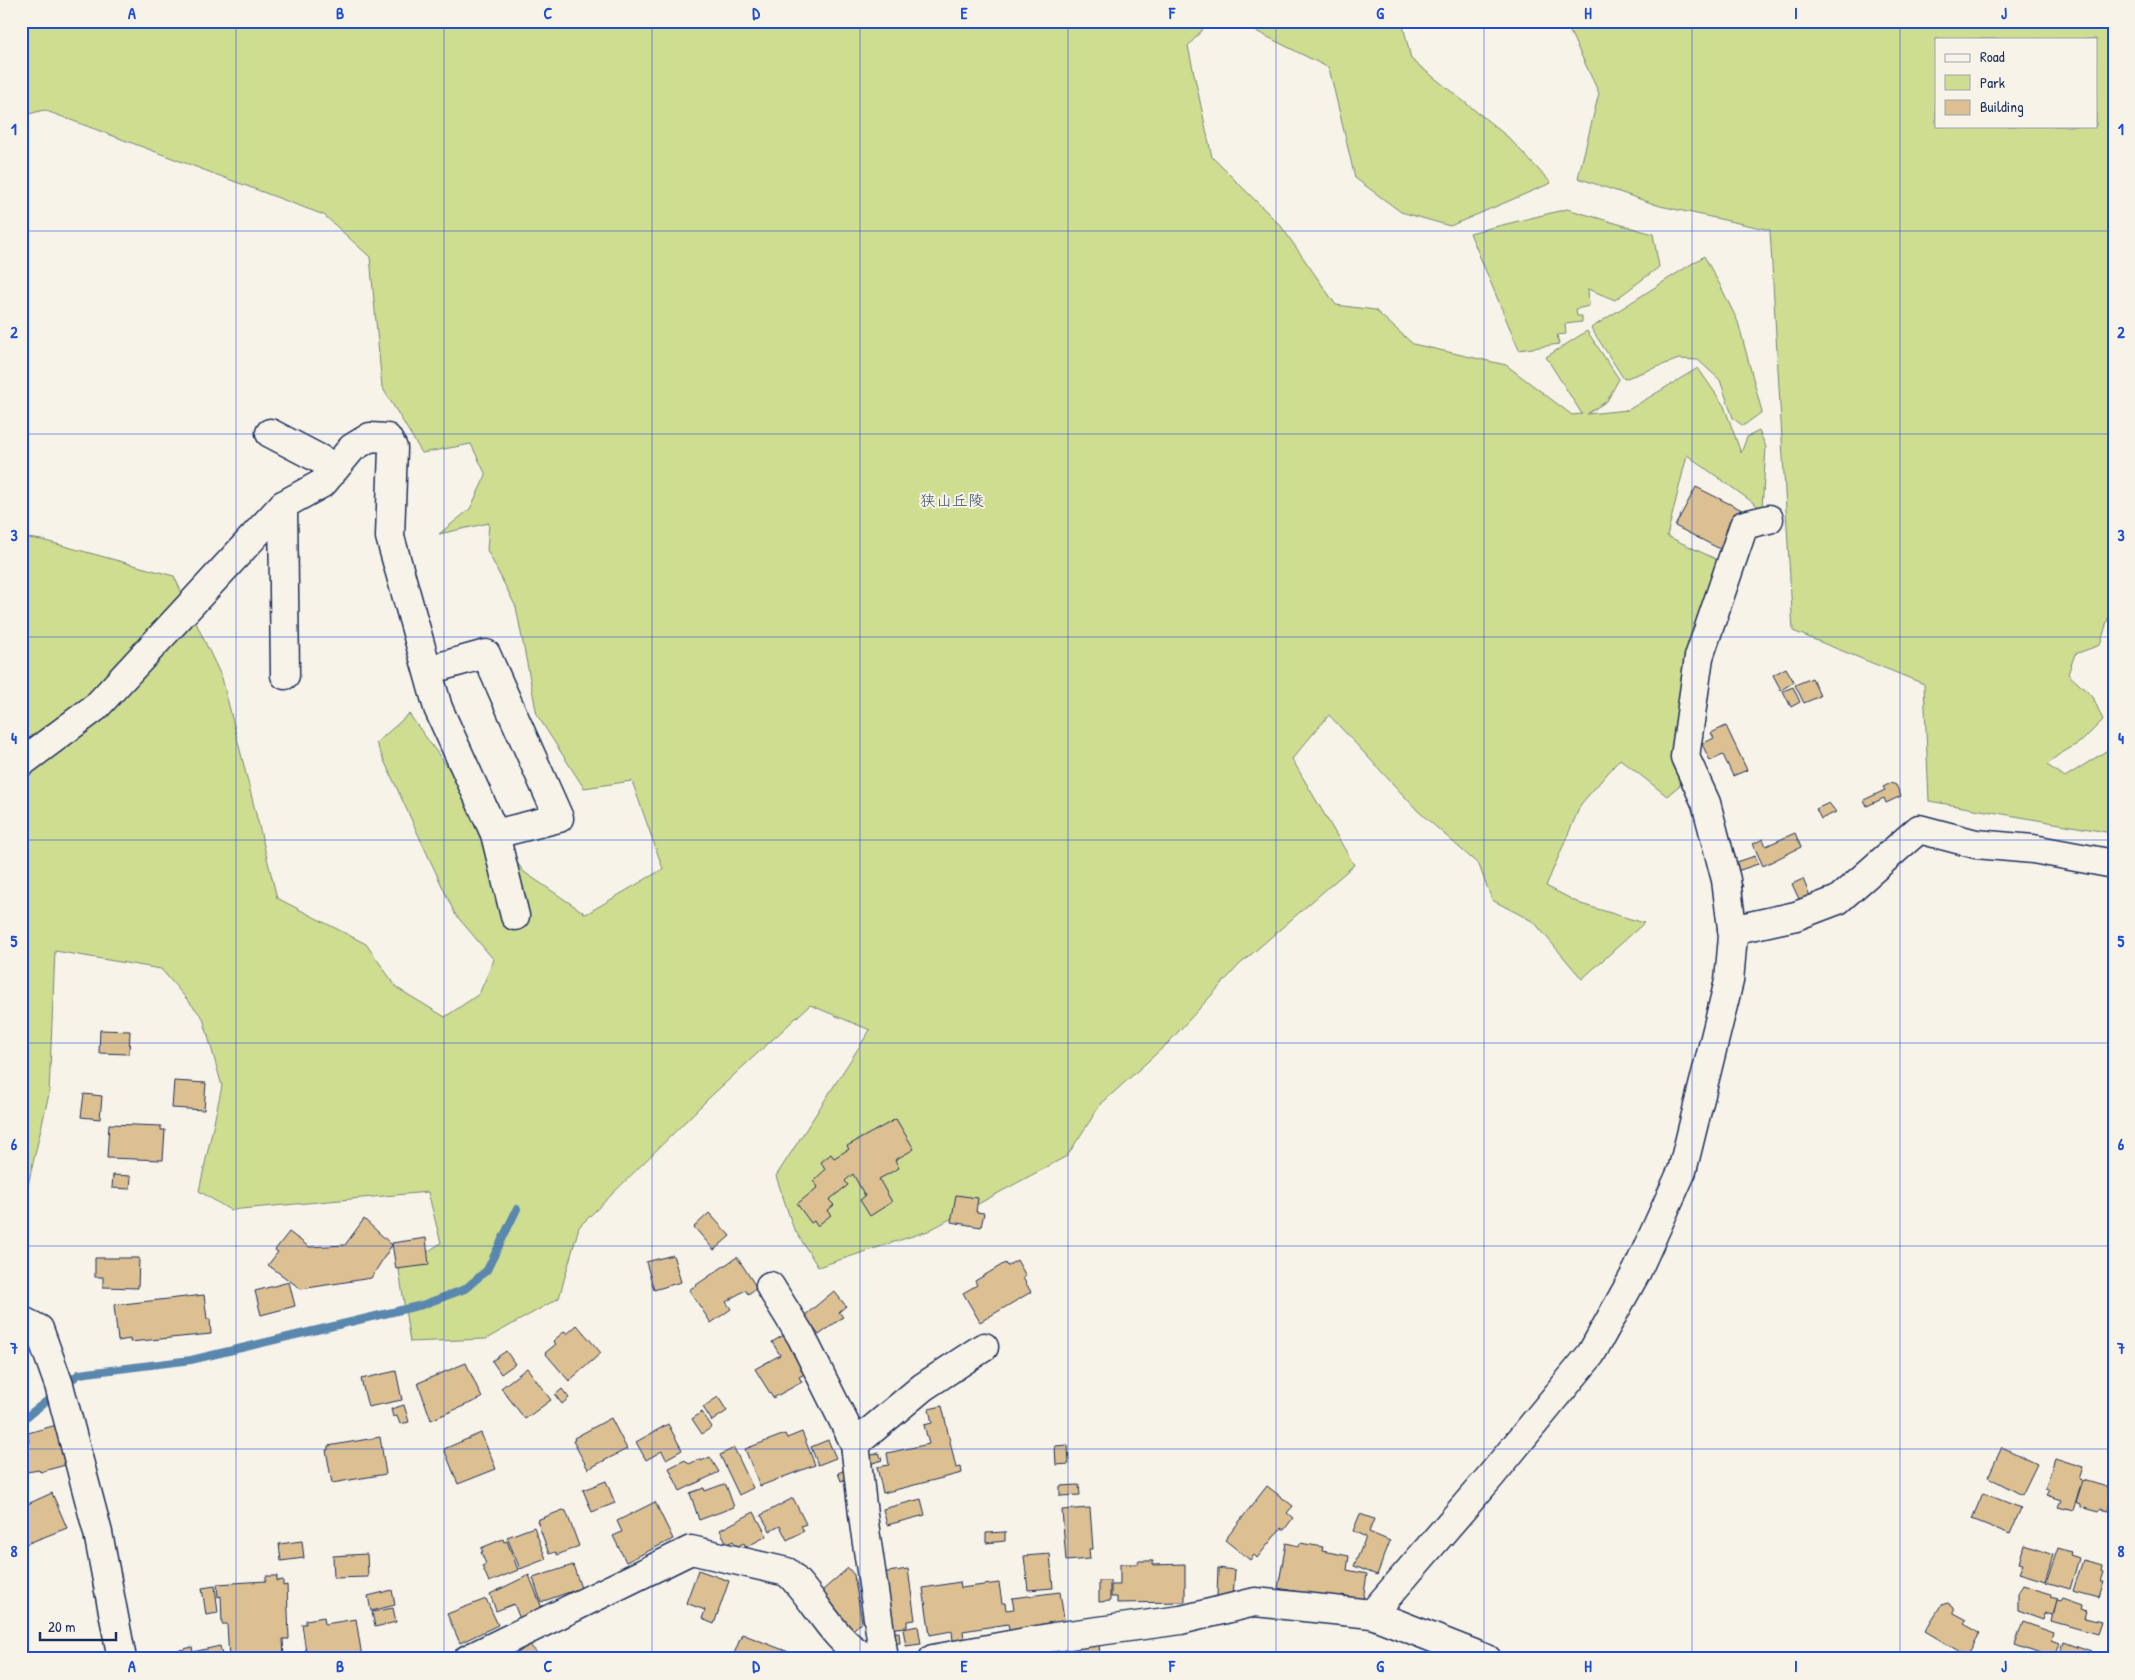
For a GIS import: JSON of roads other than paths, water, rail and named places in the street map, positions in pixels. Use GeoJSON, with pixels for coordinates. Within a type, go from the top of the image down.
{"type":"FeatureCollection","features":[{"type":"Feature","properties":{"kind":"street"},"geometry":{"type":"LineString","coordinates":[[270,433],[336,467]]}},
{"type":"Feature","properties":{"kind":"street"},"geometry":{"type":"LineString","coordinates":[[21,763],[96,707],[283,504],[323,483],[352,448],[370,437],[386,438],[393,448],[390,537],[438,708],[495,834],[515,916]]}},
{"type":"Feature","properties":{"kind":"street"},"geometry":{"type":"LineString","coordinates":[[283,504],[285,675]]}},
{"type":"Feature","properties":{"kind":"street"},"geometry":{"type":"LineString","coordinates":[[1372,1614],[1490,1477],[1591,1354],[1637,1271],[1682,1171],[1729,982],[1732,930],[1726,880],[1706,803],[1685,757],[1699,657],[1744,525],[1769,519]]}},
{"type":"Feature","properties":{"kind":"street"},"geometry":{"type":"LineString","coordinates":[[428,670],[486,654],[559,818],[495,834]]}},
{"type":"Feature","properties":{"kind":"street"},"geometry":{"type":"LineString","coordinates":[[1732,930],[1796,916],[1838,900],[1919,830],[1976,844],[2033,849],[2114,864]]}},
{"type":"Feature","properties":{"kind":"street"},"geometry":{"type":"LineString","coordinates":[[770,1286],[801,1336],[855,1444],[864,1523],[884,1659]]}},
{"type":"Feature","properties":{"kind":"street"},"geometry":{"type":"LineString","coordinates":[[21,1320],[39,1329],[60,1389],[98,1533],[122,1659]]}},
{"type":"Feature","properties":{"kind":"street"},"geometry":{"type":"LineString","coordinates":[[855,1444],[923,1387],[984,1347]]}},
{"type":"Feature","properties":{"kind":"street"},"geometry":{"type":"LineString","coordinates":[[468,1659],[691,1550],[787,1572],[796,1580],[824,1620],[858,1654],[868,1659]]}},
{"type":"Feature","properties":{"kind":"street"},"geometry":{"type":"LineString","coordinates":[[933,1659],[1054,1637],[1181,1620],[1256,1602],[1372,1614],[1487,1659]]}},
{"type":"Feature","properties":{"kind":"waterway"},"geometry":{"type":"LineString","coordinates":[[65,1385],[79,1374],[191,1360],[422,1305],[465,1289],[487,1270],[517,1209]]}},
{"type":"Feature","properties":{"kind":"waterway"},"geometry":{"type":"LineString","coordinates":[[21,1421],[57,1393]]}},
{"type":"Feature","properties":{"kind":"park label","name":"狭山丘陵"},"geometry":{"type":"Point","coordinates":[952,500]}}]}
